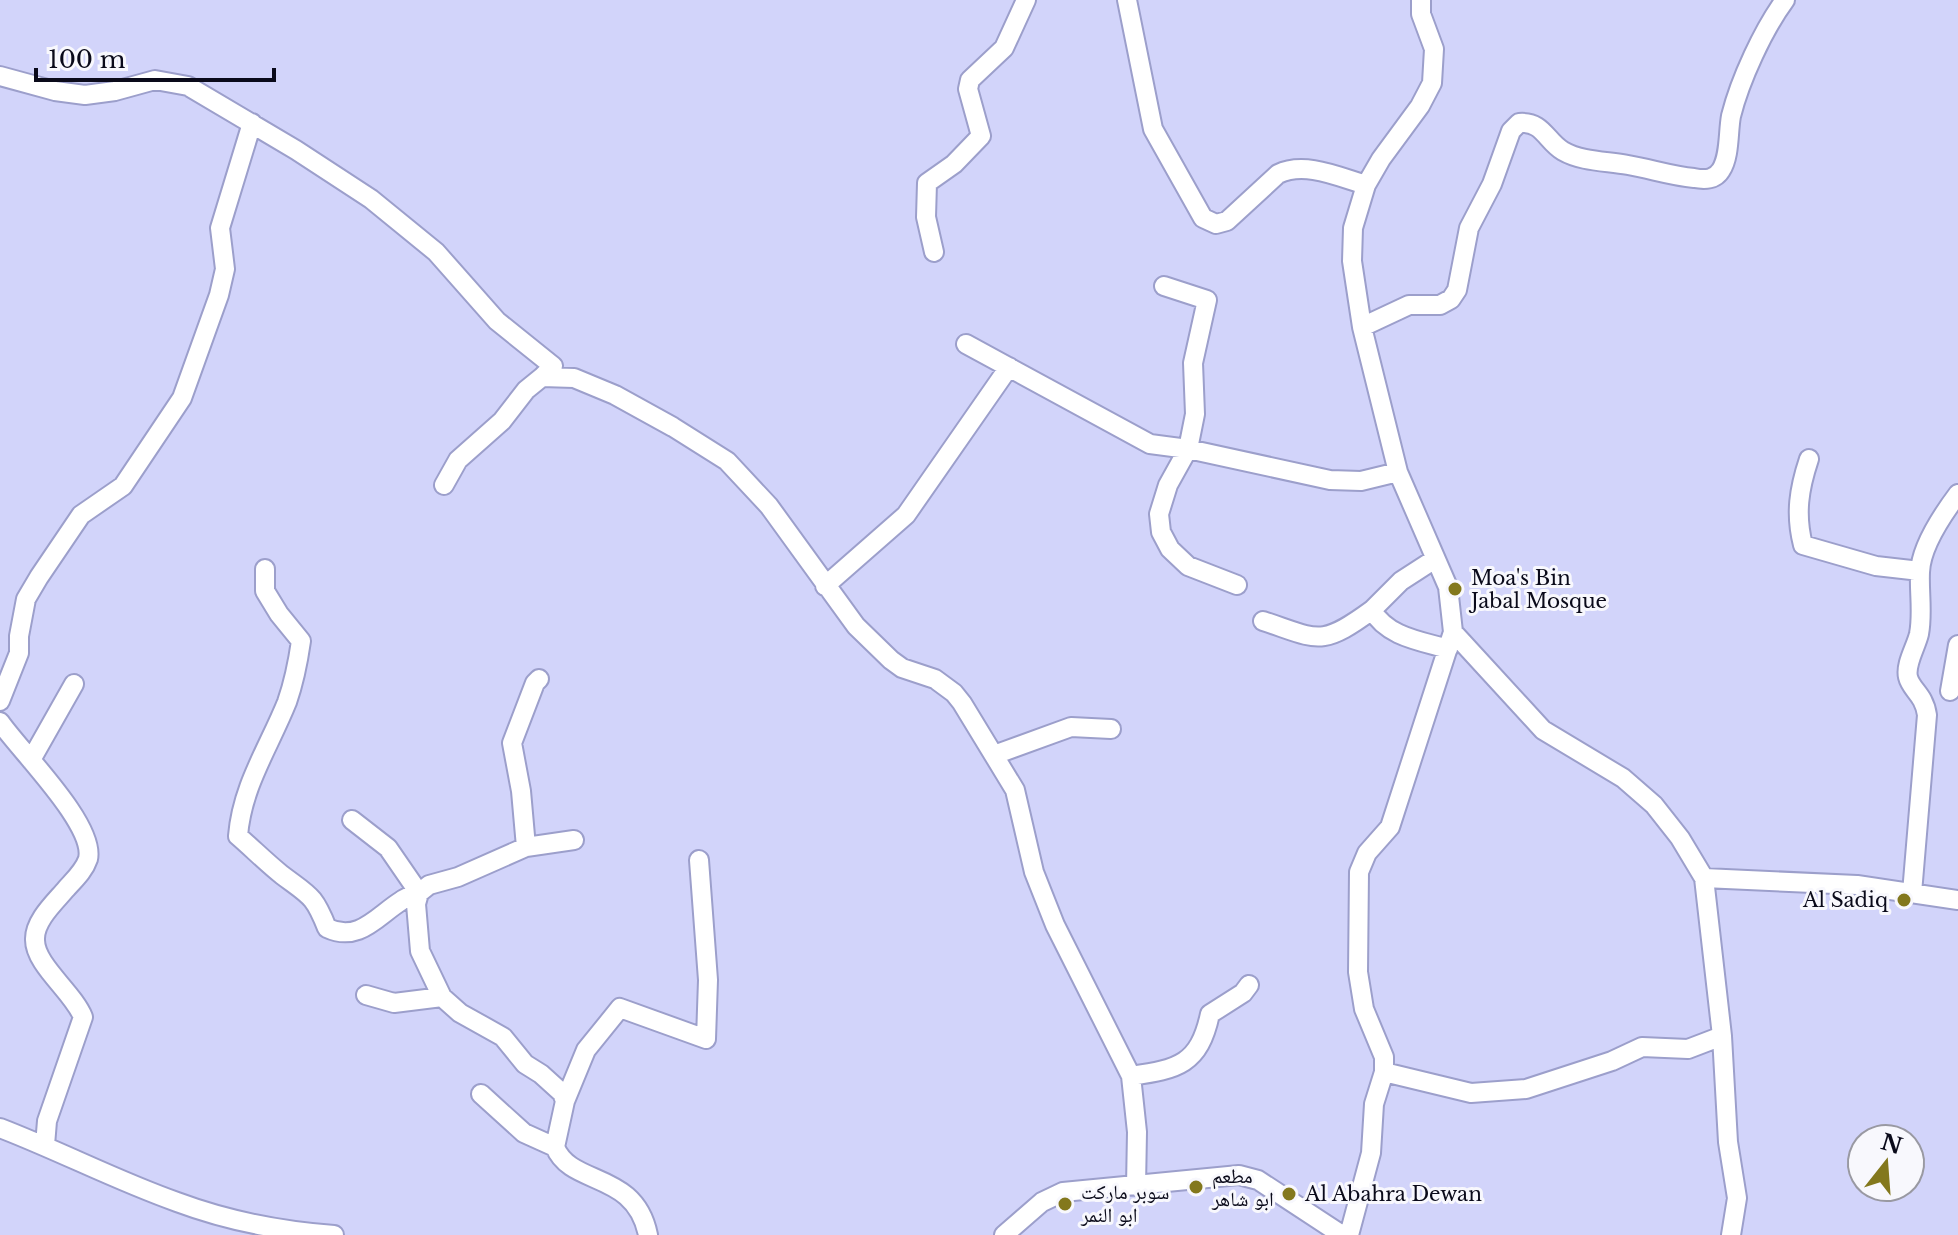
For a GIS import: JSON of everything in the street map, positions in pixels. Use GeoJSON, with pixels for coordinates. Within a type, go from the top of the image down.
{"type":"FeatureCollection","features":[{"type":"Feature","properties":{"kind":"street"},"geometry":{"type":"LineString","coordinates":[[934,252],[926,217],[927,183],[954,164],[981,136],[968,89],[970,80],[1004,48],[1026,0]]}},
{"type":"Feature","properties":{"kind":"street"},"geometry":{"type":"LineString","coordinates":[[1127,0],[1153,129],[1203,218],[1216,224],[1227,221],[1278,174],[1288,169],[1307,169],[1366,185]]}},
{"type":"Feature","properties":{"kind":"street"},"geometry":{"type":"LineString","coordinates":[[1349,1235],[1371,1153],[1374,1104],[1384,1072],[1384,1057],[1364,1009],[1358,972],[1359,872],[1367,853],[1390,827],[1451,640],[1451,599],[1398,472],[1362,327],[1353,269],[1352,245],[1357,212],[1366,185],[1420,106],[1432,83],[1434,49],[1421,14],[1421,0]]}},
{"type":"Feature","properties":{"kind":"street"},"geometry":{"type":"LineString","coordinates":[[1362,327],[1409,305],[1440,305],[1451,299],[1457,290],[1469,228],[1492,184],[1511,131],[1519,123],[1535,125],[1561,150],[1589,160],[1705,180],[1715,177],[1724,165],[1732,114],[1750,66],[1772,17],[1785,0]]}},
{"type":"Feature","properties":{"kind":"street"},"geometry":{"type":"LineString","coordinates":[[0,76],[55,91],[85,95],[155,80],[177,82],[252,123],[371,199],[436,252],[497,321],[553,366],[526,390],[502,421],[458,460],[444,485]]}},
{"type":"Feature","properties":{"kind":"street"},"geometry":{"type":"LineString","coordinates":[[0,701],[19,653],[26,599],[39,577],[81,515],[123,486],[182,398],[219,295],[225,269],[220,228],[252,123]]}},
{"type":"Feature","properties":{"kind":"street"},"geometry":{"type":"LineString","coordinates":[[1164,286],[1207,300],[1193,363],[1195,414],[1188,449],[1168,485],[1159,514],[1161,532],[1170,549],[1188,566],[1237,585]]}},
{"type":"Feature","properties":{"kind":"street"},"geometry":{"type":"LineString","coordinates":[[966,344],[1150,444],[1188,449],[1330,480],[1361,481],[1398,472]]}},
{"type":"Feature","properties":{"kind":"street"},"geometry":{"type":"LineString","coordinates":[[825,586],[906,515],[1009,367]]}},
{"type":"Feature","properties":{"kind":"street"},"geometry":{"type":"LineString","coordinates":[[542,377],[565,373]]}},
{"type":"Feature","properties":{"kind":"street"},"geometry":{"type":"LineString","coordinates":[[542,377],[574,378],[615,395],[727,461],[769,506],[856,626],[902,668],[935,679],[954,693],[1015,790],[1034,872],[1055,925],[1131,1076],[1137,1132],[1136,1186]]}},
{"type":"Feature","properties":{"kind":"street"},"geometry":{"type":"LineString","coordinates":[[1809,459],[1799,489],[1798,524],[1803,545],[1876,566],[1920,571]]}},
{"type":"Feature","properties":{"kind":"street"},"geometry":{"type":"LineString","coordinates":[[1912,893],[1927,715],[1922,696],[1908,676],[1921,618],[1920,571],[1938,522],[1958,494]]}},
{"type":"Feature","properties":{"kind":"street"},"geometry":{"type":"LineString","coordinates":[[1263,621],[1309,638],[1339,632],[1372,610],[1401,581],[1435,559]]}},
{"type":"Feature","properties":{"kind":"street"},"geometry":{"type":"LineString","coordinates":[[265,569],[265,591],[301,641],[298,666],[287,700],[252,775],[240,811],[238,836],[282,875],[307,891],[318,905],[327,928],[355,934],[429,885],[458,877],[526,847],[574,840]]}},
{"type":"Feature","properties":{"kind":"street"},"geometry":{"type":"LineString","coordinates":[[1372,610],[1379,623],[1392,631],[1451,640],[1543,730],[1623,778],[1654,805],[1680,838],[1704,878],[1722,1036],[1728,1142],[1737,1198],[1731,1235]]}},
{"type":"Feature","properties":{"kind":"street"},"geometry":{"type":"LineString","coordinates":[[1922,696],[1954,690],[1958,645]]}},
{"type":"Feature","properties":{"kind":"street"},"geometry":{"type":"LineString","coordinates":[[526,847],[521,791],[512,743],[528,697],[539,679]]}},
{"type":"Feature","properties":{"kind":"street"},"geometry":{"type":"LineString","coordinates":[[31,760],[74,684]]}},
{"type":"Feature","properties":{"kind":"street"},"geometry":{"type":"LineString","coordinates":[[0,722],[76,818],[88,840],[88,857],[83,870],[50,907],[34,938],[37,953],[78,1004],[83,1017],[47,1121],[45,1145]]}},
{"type":"Feature","properties":{"kind":"street"},"geometry":{"type":"LineString","coordinates":[[994,755],[1071,727],[1111,729]]}},
{"type":"Feature","properties":{"kind":"street"},"geometry":{"type":"LineString","coordinates":[[352,820],[388,848],[419,893],[416,904],[420,951],[442,997],[460,1013],[503,1037],[519,1059],[562,1093],[565,1101]]}},
{"type":"Feature","properties":{"kind":"street"},"geometry":{"type":"LineString","coordinates":[[555,1147],[565,1101],[586,1050],[620,1008],[706,1039],[708,980],[699,860]]}},
{"type":"Feature","properties":{"kind":"street"},"geometry":{"type":"LineString","coordinates":[[1704,878],[1857,885],[1958,900]]}},
{"type":"Feature","properties":{"kind":"street"},"geometry":{"type":"LineString","coordinates":[[1131,1076],[1157,1072],[1183,1063],[1197,1052],[1210,1014],[1243,993],[1249,985]]}},
{"type":"Feature","properties":{"kind":"street"},"geometry":{"type":"LineString","coordinates":[[366,995],[394,1003],[442,997]]}},
{"type":"Feature","properties":{"kind":"street"},"geometry":{"type":"LineString","coordinates":[[1384,1072],[1471,1093],[1526,1089],[1612,1061],[1642,1047],[1688,1049],[1722,1036]]}},
{"type":"Feature","properties":{"kind":"street"},"geometry":{"type":"LineString","coordinates":[[481,1094],[524,1133],[555,1147],[568,1163],[630,1198],[642,1215],[648,1235]]}},
{"type":"Feature","properties":{"kind":"street"},"geometry":{"type":"LineString","coordinates":[[0,1128],[206,1212],[268,1227],[334,1235]]}},
{"type":"Feature","properties":{"kind":"street"},"geometry":{"type":"LineString","coordinates":[[1004,1235],[1051,1195],[1063,1192],[1249,1176],[1342,1235]]}},
{"type":"Feature","properties":{"kind":"place","name":"Moa's Bin Jabal Mosque"},"geometry":{"type":"Point","coordinates":[1455,589]}},
{"type":"Feature","properties":{"kind":"place","name":"Al Sadiq"},"geometry":{"type":"Point","coordinates":[1904,900]}},
{"type":"Feature","properties":{"kind":"place","name":"مطعم ابو شاهر"},"geometry":{"type":"Point","coordinates":[1196,1187]}},
{"type":"Feature","properties":{"kind":"place","name":"Al Abahra Dewan"},"geometry":{"type":"Point","coordinates":[1289,1194]}},
{"type":"Feature","properties":{"kind":"place","name":"سوبر ماركت ابو النمر"},"geometry":{"type":"Point","coordinates":[1065,1204]}}]}
